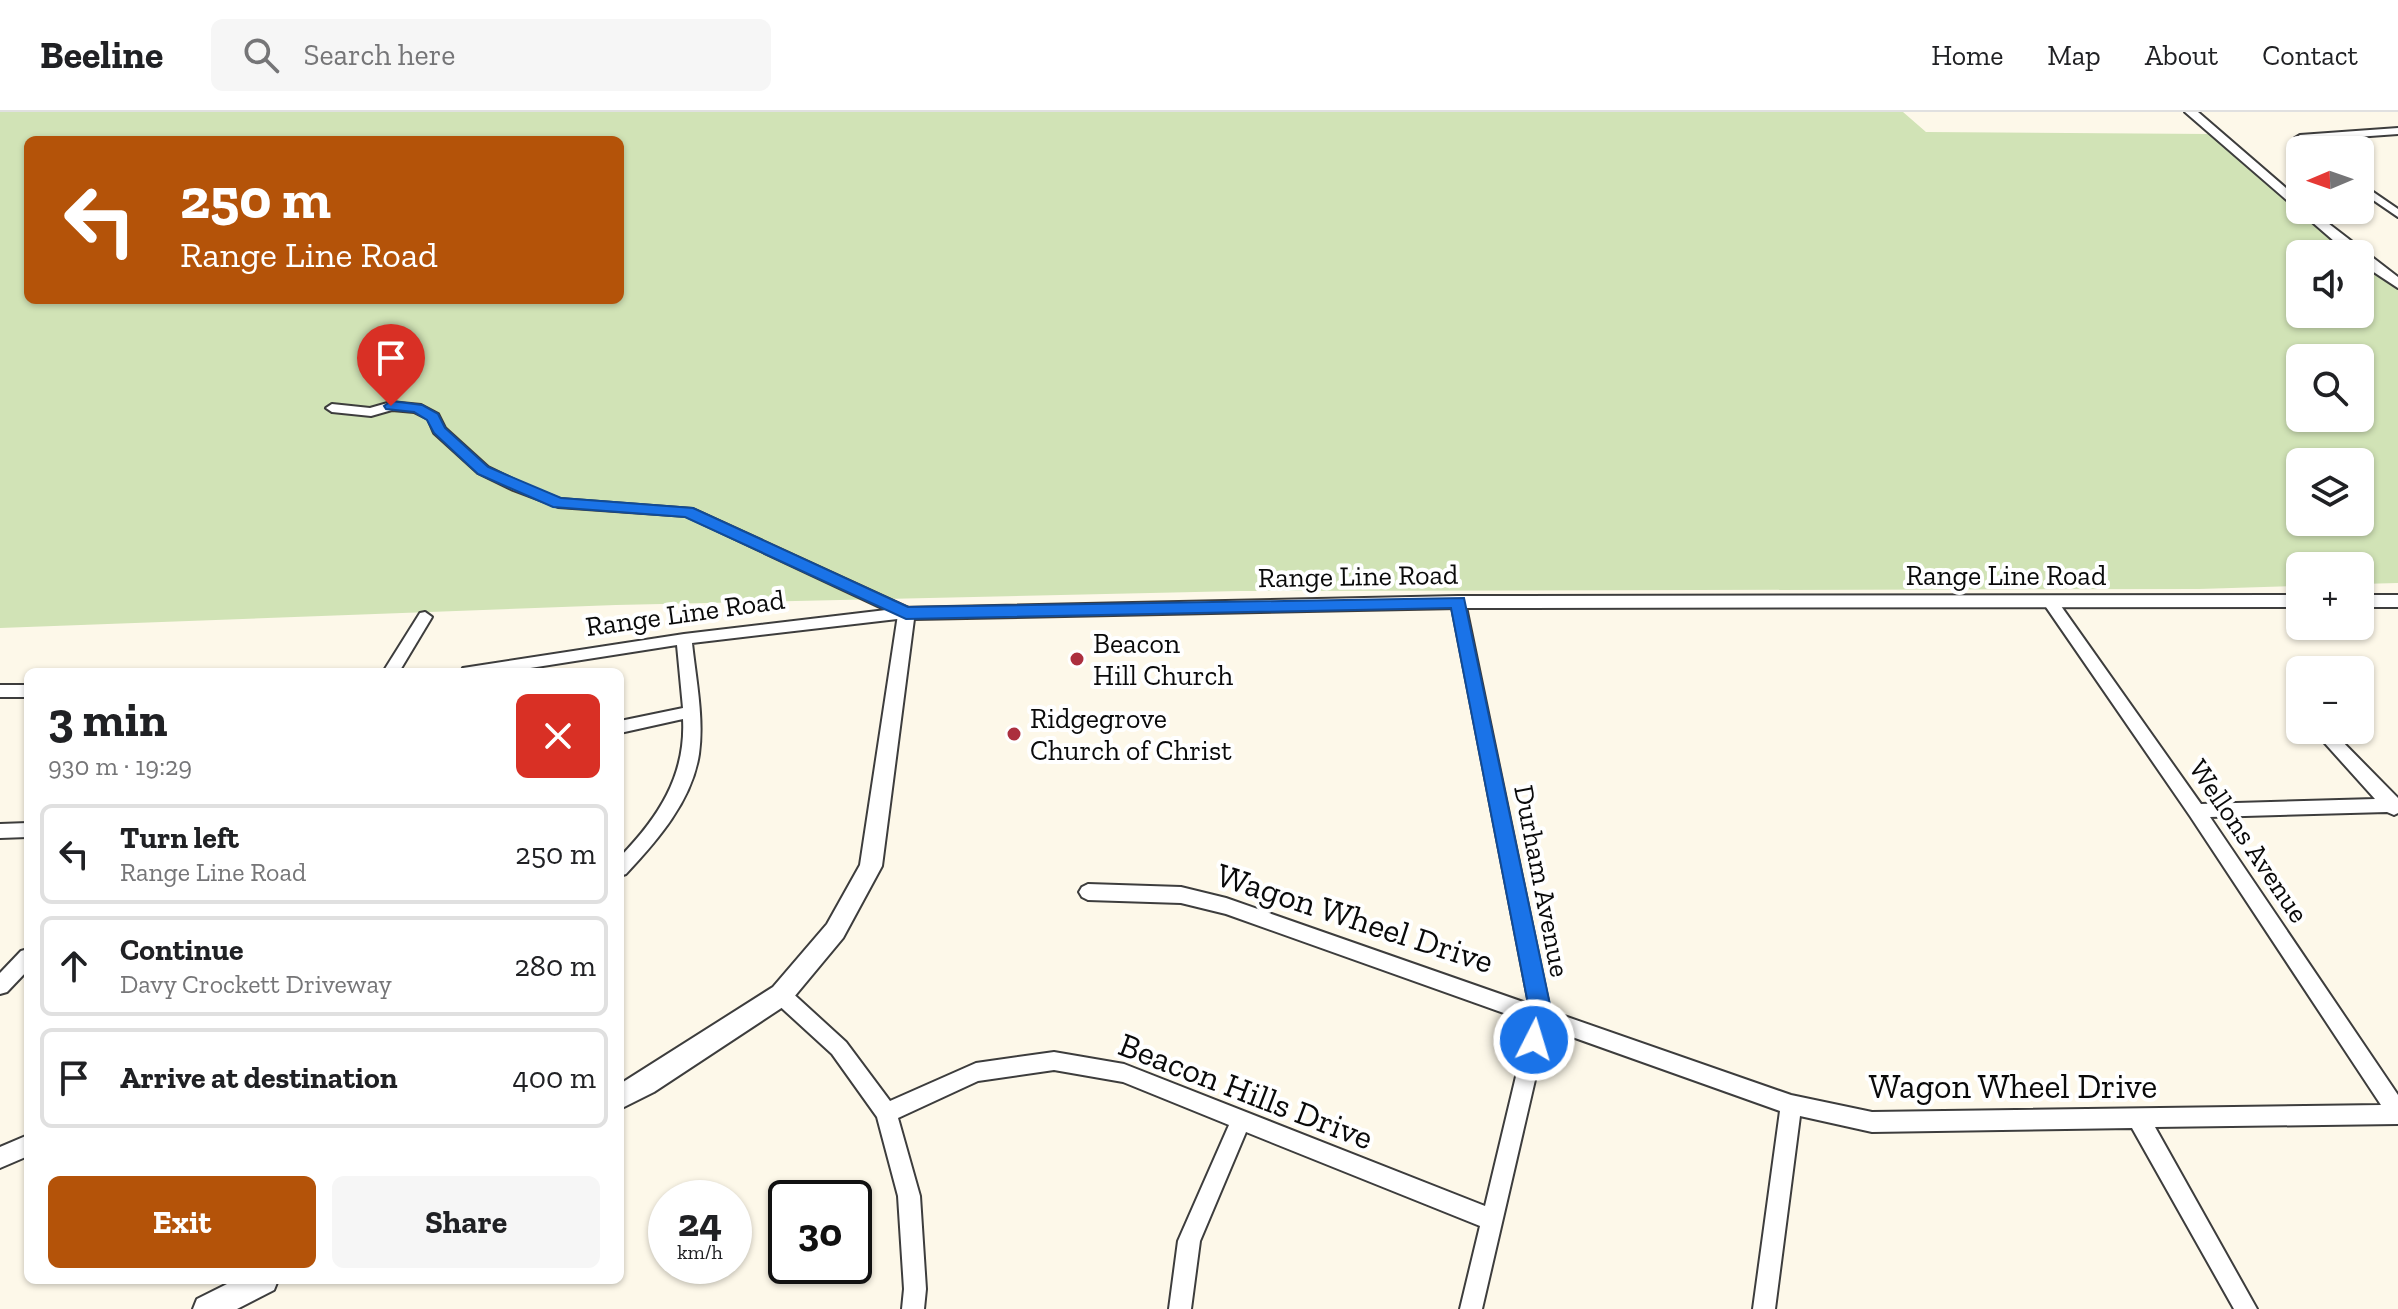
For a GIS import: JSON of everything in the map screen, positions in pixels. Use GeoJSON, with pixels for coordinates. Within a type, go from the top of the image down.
{"type":"FeatureCollection","features":[{"type":"Feature","properties":{"kind":"street"},"geometry":{"type":"LineString","coordinates":[[2191,112],[2286,194]]}},
{"type":"Feature","properties":{"kind":"street"},"geometry":{"type":"LineString","coordinates":[[2328,136],[2398,131]]}},
{"type":"Feature","properties":{"kind":"street"},"geometry":{"type":"LineString","coordinates":[[2374,196],[2398,214]]}},
{"type":"Feature","properties":{"kind":"street"},"geometry":{"type":"LineString","coordinates":[[2321,224],[2340,240]]}},
{"type":"Feature","properties":{"kind":"street"},"geometry":{"type":"LineString","coordinates":[[2374,267],[2398,284]]}},
{"type":"Feature","properties":{"kind":"street"},"geometry":{"type":"LineString","coordinates":[[332,408],[371,412],[391,406],[417,408],[433,417],[439,430],[483,470],[518,487],[558,503],[688,512],[906,613],[871,866],[835,931],[781,995],[624,1095]]}},
{"type":"Feature","properties":{"kind":"street","name":"Range Line Road"},"geometry":{"type":"LineString","coordinates":[[495,668],[684,639],[906,613],[1458,602],[2286,601]]}},
{"type":"Feature","properties":{"kind":"street"},"geometry":{"type":"LineString","coordinates":[[2374,601],[2398,601]]}},
{"type":"Feature","properties":{"kind":"street","name":"Durham Avenue"},"geometry":{"type":"LineString","coordinates":[[1458,602],[1541,1014],[1471,1309]]}},
{"type":"Feature","properties":{"kind":"street","name":"Wellons Avenue"},"geometry":{"type":"LineString","coordinates":[[2051,603],[2196,811],[2398,1113]]}},
{"type":"Feature","properties":{"kind":"street"},"geometry":{"type":"LineString","coordinates":[[393,668],[425,617]]}},
{"type":"Feature","properties":{"kind":"street"},"geometry":{"type":"LineString","coordinates":[[624,865],[648,841],[673,803],[693,740],[684,639]]}},
{"type":"Feature","properties":{"kind":"street"},"geometry":{"type":"LineString","coordinates":[[0,691],[24,691]]}},
{"type":"Feature","properties":{"kind":"street"},"geometry":{"type":"LineString","coordinates":[[624,726],[690,712]]}},
{"type":"Feature","properties":{"kind":"street"},"geometry":{"type":"LineString","coordinates":[[2335,744],[2396,807]]}},
{"type":"Feature","properties":{"kind":"street"},"geometry":{"type":"LineString","coordinates":[[2196,811],[2396,807]]}},
{"type":"Feature","properties":{"kind":"street"},"geometry":{"type":"LineString","coordinates":[[0,831],[24,830]]}},
{"type":"Feature","properties":{"kind":"street","name":"Wagon Wheel Drive"},"geometry":{"type":"LineString","coordinates":[[1088,892],[1181,895],[1226,906],[1541,1014],[1791,1105],[1872,1122],[2139,1120],[2398,1113]]}},
{"type":"Feature","properties":{"kind":"street"},"geometry":{"type":"LineString","coordinates":[[0,986],[24,961]]}},
{"type":"Feature","properties":{"kind":"street"},"geometry":{"type":"LineString","coordinates":[[781,995],[839,1048],[886,1113],[909,1196],[915,1289],[913,1309]]}},
{"type":"Feature","properties":{"kind":"street","name":"Beacon Hills Drive"},"geometry":{"type":"LineString","coordinates":[[886,1113],[976,1072],[1054,1061],[1124,1073],[1490,1219]]}},
{"type":"Feature","properties":{"kind":"street"},"geometry":{"type":"LineString","coordinates":[[1764,1309],[1791,1105]]}},
{"type":"Feature","properties":{"kind":"street"},"geometry":{"type":"LineString","coordinates":[[1180,1309],[1189,1241],[1241,1120]]}},
{"type":"Feature","properties":{"kind":"street"},"geometry":{"type":"LineString","coordinates":[[2139,1120],[2246,1309]]}},
{"type":"Feature","properties":{"kind":"street"},"geometry":{"type":"LineString","coordinates":[[0,1158],[24,1147]]}},
{"type":"Feature","properties":{"kind":"street"},"geometry":{"type":"LineString","coordinates":[[207,1309],[256,1284]]}},
{"type":"Feature","properties":{"kind":"green space"},"geometry":{"type":"Polygon","coordinates":[[[0,112],[1903,112],[1926,132],[2210,134],[2286,201],[2286,224],[2312,224],[2333,240],[2286,240],[2286,328],[2374,328],[2374,270],[2398,288],[2398,583],[2374,584],[2374,552],[2286,552],[2286,586],[1240,591],[616,605],[0,628],[0,112]]]}},
{"type":"Feature","properties":{"kind":"place","name":"Beacon Hill Church"},"geometry":{"type":"Point","coordinates":[1077,659]}},
{"type":"Feature","properties":{"kind":"place","name":"Ridgegrove Church of Christ"},"geometry":{"type":"Point","coordinates":[1014,734]}},
{"type":"Feature","properties":{"kind":"route"},"geometry":{"type":"LineString","coordinates":[[391,406],[417,408],[433,417],[439,430],[483,470],[518,487],[558,503],[688,512],[906,613],[1458,602],[1541,1014],[1534,1040]]}}]}
